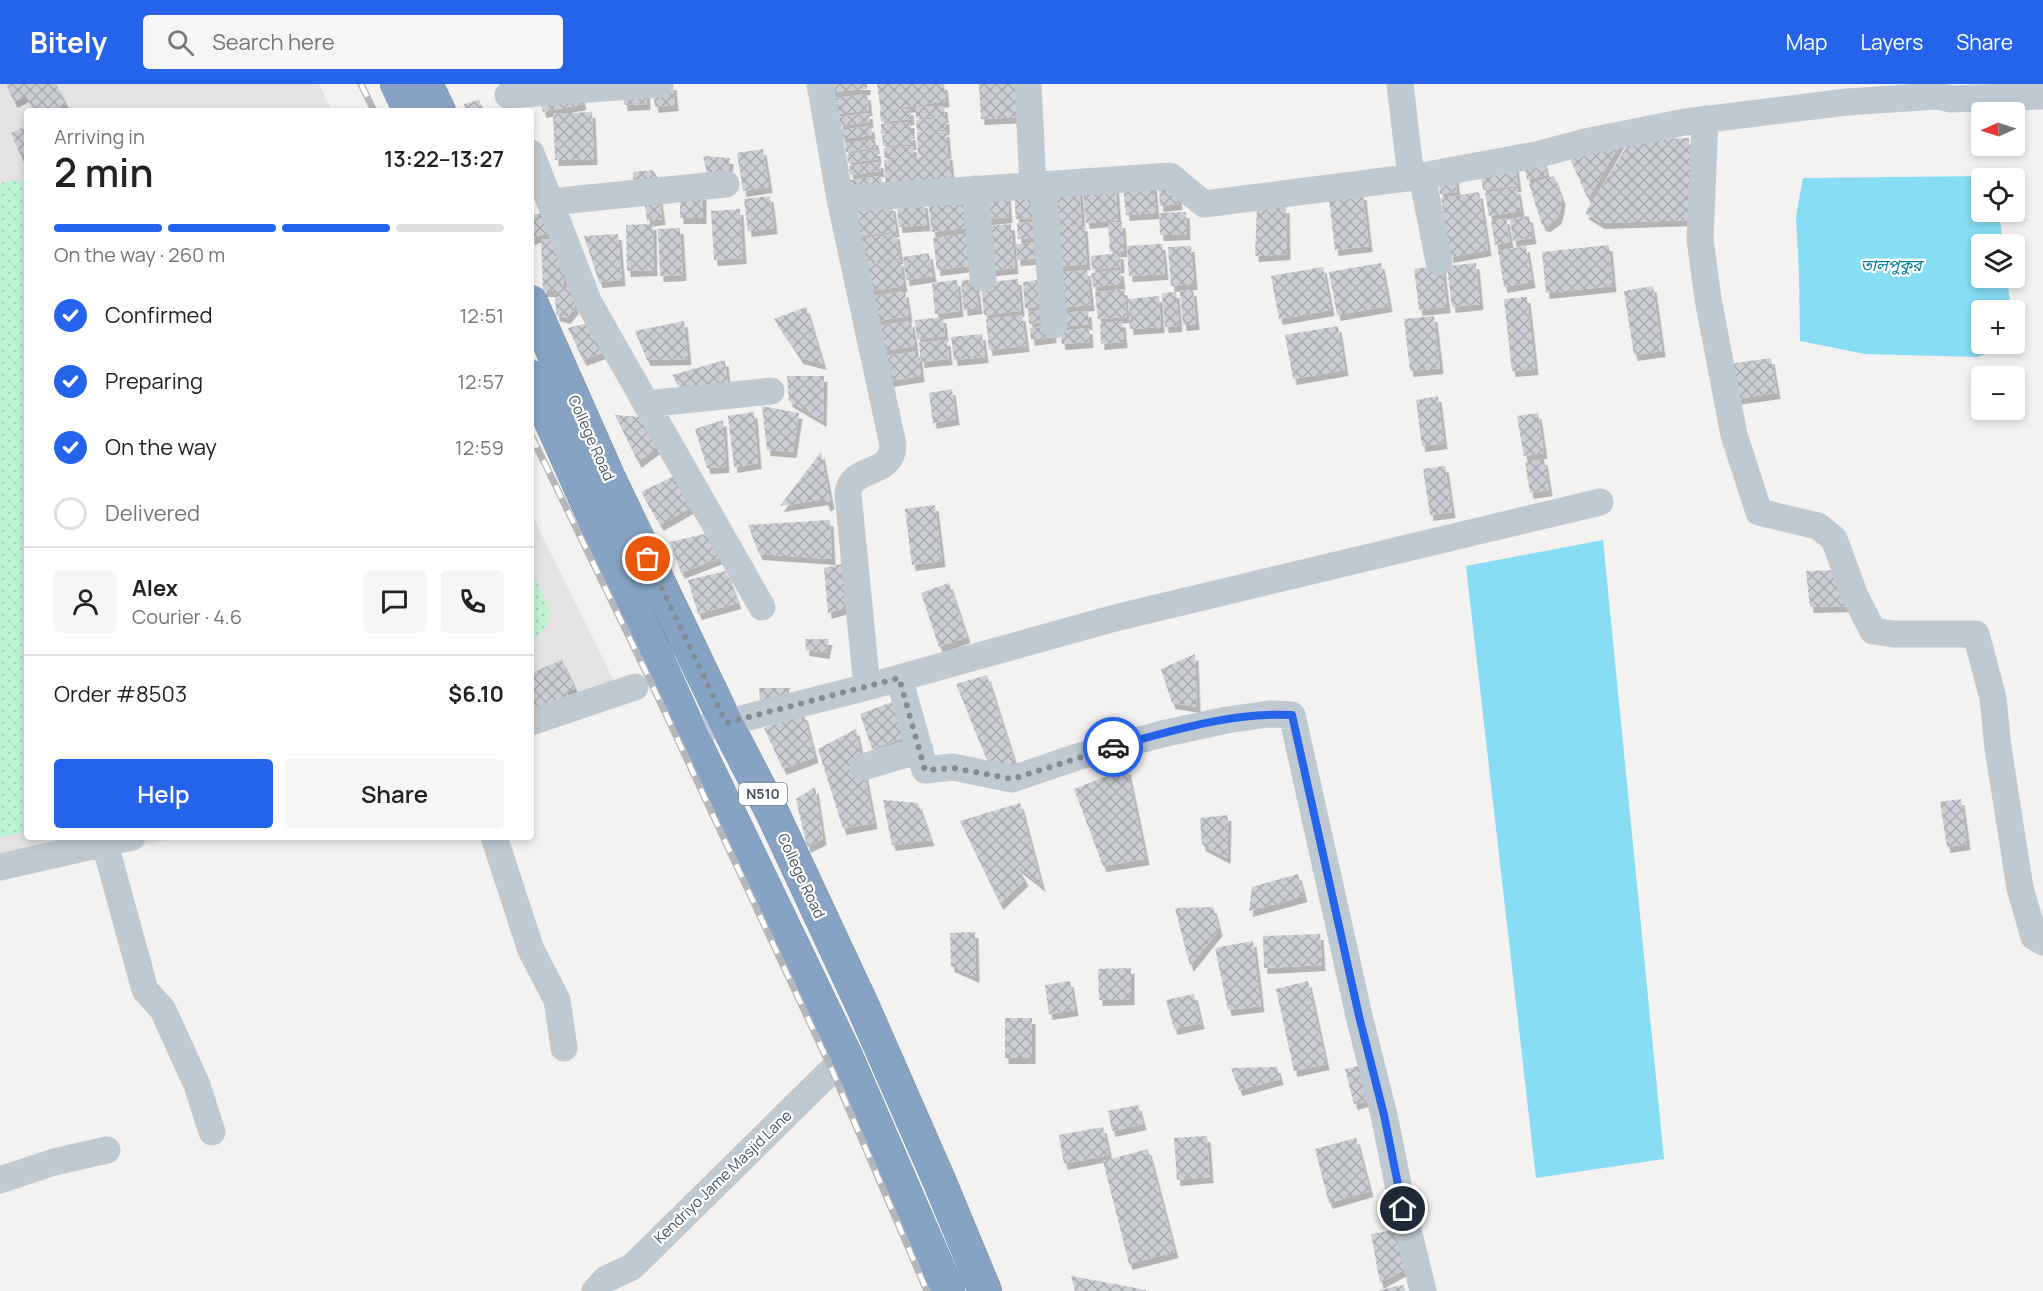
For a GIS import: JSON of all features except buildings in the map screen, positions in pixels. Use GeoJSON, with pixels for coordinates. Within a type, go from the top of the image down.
{"type":"FeatureCollection","features":[{"type":"Feature","properties":{"kind":"highway"},"geometry":{"type":"LineString","coordinates":[[397,84],[409,108]]}},
{"type":"Feature","properties":{"kind":"highway"},"geometry":{"type":"LineString","coordinates":[[426,84],[438,108]]}},
{"type":"Feature","properties":{"kind":"highway","name":"College Road"},"geometry":{"type":"LineString","coordinates":[[534,309],[608,476],[726,723],[773,814],[864,1009],[985,1291]]}},
{"type":"Feature","properties":{"kind":"highway","name":"College Road"},"geometry":{"type":"LineString","coordinates":[[534,384],[690,732],[846,1056],[948,1291]]}},
{"type":"Feature","properties":{"kind":"street"},"geometry":{"type":"LineString","coordinates":[[509,97],[659,84]]}},
{"type":"Feature","properties":{"kind":"street"},"geometry":{"type":"LineString","coordinates":[[820,84],[840,199],[893,445],[893,452],[888,462],[854,480],[849,485],[848,494],[867,687]]}},
{"type":"Feature","properties":{"kind":"street"},"geometry":{"type":"LineString","coordinates":[[1028,84],[1054,325]]}},
{"type":"Feature","properties":{"kind":"street"},"geometry":{"type":"LineString","coordinates":[[1400,84],[1416,177],[1439,262]]}},
{"type":"Feature","properties":{"kind":"street"},"geometry":{"type":"LineString","coordinates":[[840,199],[1170,176],[1204,204],[1416,177],[1536,154],[1631,132],[1705,120],[1847,102],[1937,96],[1951,99],[2043,96]]}},
{"type":"Feature","properties":{"kind":"street"},"geometry":{"type":"LineString","coordinates":[[1705,120],[1700,239],[1708,299],[1734,435],[1759,512],[1818,526],[1834,539],[1855,596],[1874,631],[1893,634],[1976,634],[1993,698],[1998,748],[2020,888],[2034,937],[2043,942]]}},
{"type":"Feature","properties":{"kind":"street"},"geometry":{"type":"LineString","coordinates":[[534,161],[589,303],[762,607]]}},
{"type":"Feature","properties":{"kind":"street"},"geometry":{"type":"LineString","coordinates":[[550,202],[726,184]]}},
{"type":"Feature","properties":{"kind":"street"},"geometry":{"type":"LineString","coordinates":[[975,189],[983,278]]}},
{"type":"Feature","properties":{"kind":"street"},"geometry":{"type":"LineString","coordinates":[[646,404],[771,391]]}},
{"type":"Feature","properties":{"kind":"street"},"geometry":{"type":"LineString","coordinates":[[690,732],[867,687],[1115,618],[1600,502]]}},
{"type":"Feature","properties":{"kind":"street"},"geometry":{"type":"LineString","coordinates":[[899,678],[925,770],[953,768],[1012,779],[1077,757],[1162,734],[1227,720],[1269,714],[1292,715],[1423,1291]]}},
{"type":"Feature","properties":{"kind":"street"},"geometry":{"type":"LineString","coordinates":[[534,721],[635,687]]}},
{"type":"Feature","properties":{"kind":"street"},"geometry":{"type":"LineString","coordinates":[[863,767],[920,750]]}},
{"type":"Feature","properties":{"kind":"street"},"geometry":{"type":"LineString","coordinates":[[0,867],[120,840]]}},
{"type":"Feature","properties":{"kind":"street"},"geometry":{"type":"LineString","coordinates":[[495,840],[531,950],[557,1000],[564,1048]]}},
{"type":"Feature","properties":{"kind":"street"},"geometry":{"type":"LineString","coordinates":[[105,844],[146,990],[163,1010],[197,1085],[212,1132]]}},
{"type":"Feature","properties":{"kind":"street","name":"Kendriyo Jame Masjid Lane"},"geometry":{"type":"LineString","coordinates":[[595,1291],[606,1279],[632,1267],[846,1056]]}},
{"type":"Feature","properties":{"kind":"street"},"geometry":{"type":"LineString","coordinates":[[0,1180],[54,1162],[107,1150]]}},
{"type":"Feature","properties":{"kind":"shaded area"},"geometry":{"type":"Polygon","coordinates":[[[0,84],[319,84],[331,108],[24,108],[24,840],[165,840],[0,878],[0,84]]]}},
{"type":"Feature","properties":{"kind":"shaded area"},"geometry":{"type":"Polygon","coordinates":[[[534,519],[616,685],[534,717],[534,519]]]}},
{"type":"Feature","properties":{"kind":"green space"},"geometry":{"type":"Polygon","coordinates":[[[16,180],[24,182],[24,833],[0,837],[0,183],[16,180]]]}},
{"type":"Feature","properties":{"kind":"green space"},"geometry":{"type":"Polygon","coordinates":[[[534,578],[548,609],[547,625],[534,638],[534,578]]]}},
{"type":"Feature","properties":{"kind":"water","name":"তালপুকুর"},"geometry":{"type":"Polygon","coordinates":[[[1971,176],[1971,222],[2000,222],[2002,234],[1971,234],[1971,288],[2008,288],[2010,300],[1971,300],[1971,354],[1985,354],[1977,357],[1865,354],[1800,341],[1796,216],[1803,178],[1971,176]]]}},
{"type":"Feature","properties":{"kind":"water"},"geometry":{"type":"Polygon","coordinates":[[[1603,540],[1664,1159],[1536,1178],[1466,566],[1603,540]]]}},
{"type":"Feature","properties":{"kind":"railway"},"geometry":{"type":"LineString","coordinates":[[361,84],[373,108]]}},
{"type":"Feature","properties":{"kind":"railway"},"geometry":{"type":"LineString","coordinates":[[534,441],[649,678],[832,1070],[927,1291]]}},
{"type":"Feature","properties":{"kind":"way so far"},"geometry":{"type":"LineString","coordinates":[[648,559],[726,723],[899,678],[925,770],[953,768],[1012,779],[1113,747]]}},
{"type":"Feature","properties":{"kind":"route"},"geometry":{"type":"LineString","coordinates":[[1113,747],[1227,720],[1269,714],[1292,715],[1359,1016],[1384,1115],[1403,1209]]}}]}
